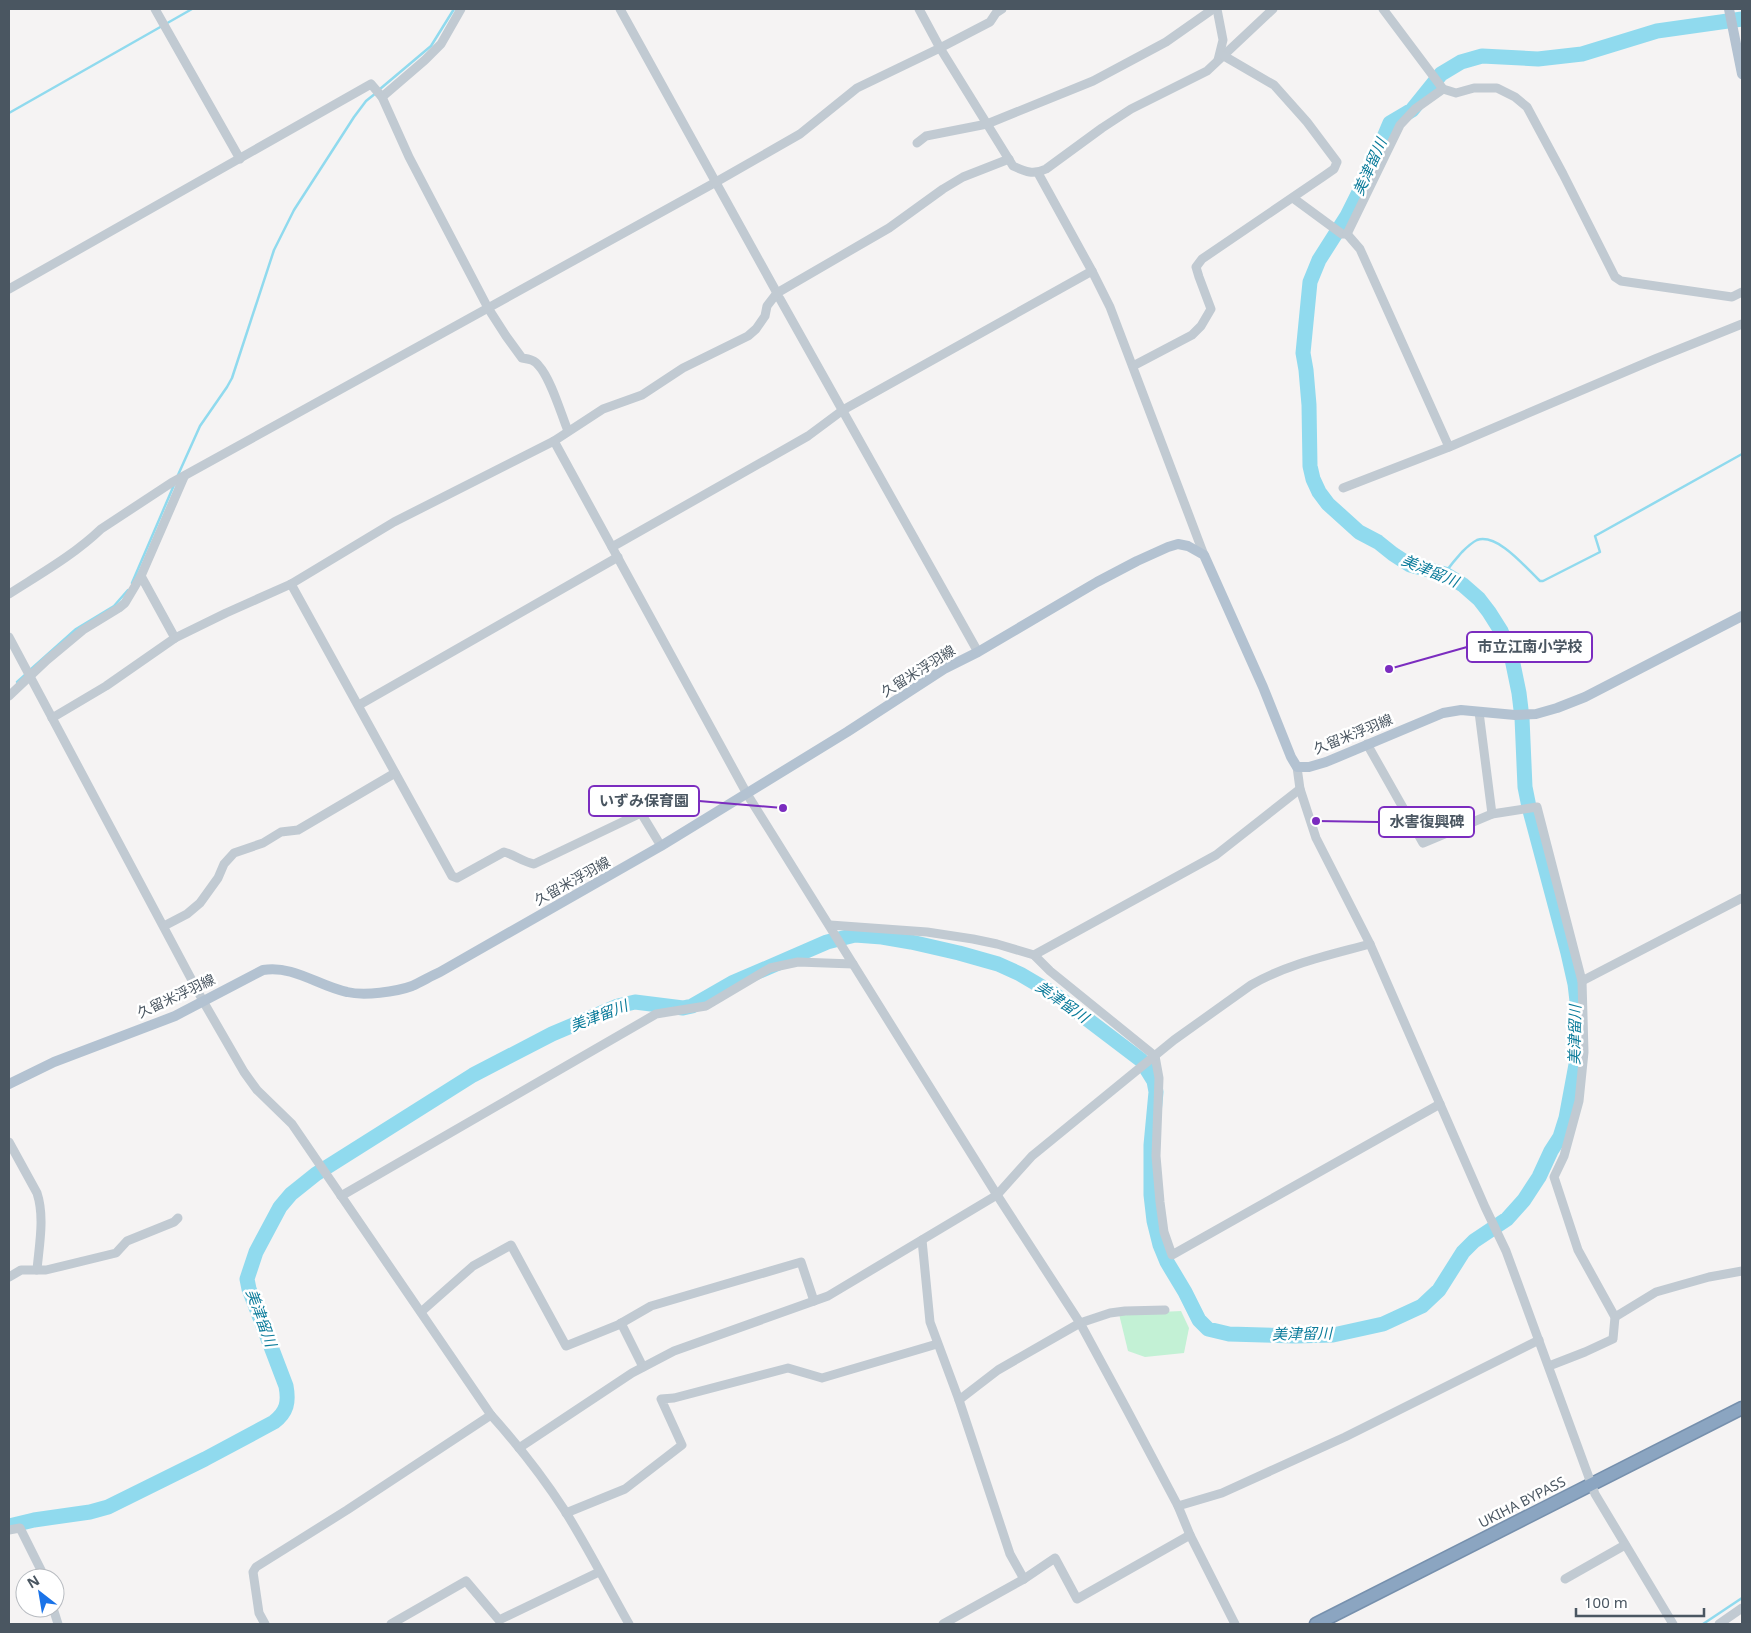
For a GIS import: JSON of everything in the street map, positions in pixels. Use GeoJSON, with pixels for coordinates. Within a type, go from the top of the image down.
{"type":"FeatureCollection","features":[{"type":"Feature","properties":{"kind":"highway","name":"UKIHA BYPASS"},"geometry":{"type":"LineString","coordinates":[[1316,1624],[1742,1408]]}},
{"type":"Feature","properties":{"kind":"main road"},"geometry":{"type":"LineString","coordinates":[[1729,9],[1742,74]]}},
{"type":"Feature","properties":{"kind":"main road","name":"久留米浮羽線"},"geometry":{"type":"LineString","coordinates":[[9,1084],[54,1062],[175,1016],[263,970],[273,968],[288,970],[348,992],[371,993],[412,986],[440,972],[661,846],[747,794],[944,668],[978,652],[1097,582],[1168,547],[1178,544],[1188,546],[1204,555]]}},
{"type":"Feature","properties":{"kind":"main road"},"geometry":{"type":"LineString","coordinates":[[1204,555],[1297,767]]}},
{"type":"Feature","properties":{"kind":"main road","name":"久留米浮羽線"},"geometry":{"type":"LineString","coordinates":[[1297,767],[1309,767],[1326,762],[1443,713],[1461,710],[1515,715],[1536,714],[1585,697],[1742,616]]}},
{"type":"Feature","properties":{"kind":"street"},"geometry":{"type":"LineString","coordinates":[[155,9],[240,159]]}},
{"type":"Feature","properties":{"kind":"street"},"geometry":{"type":"LineString","coordinates":[[381,96],[426,60],[441,44],[462,9]]}},
{"type":"Feature","properties":{"kind":"street"},"geometry":{"type":"LineString","coordinates":[[620,9],[978,652]]}},
{"type":"Feature","properties":{"kind":"street"},"geometry":{"type":"LineString","coordinates":[[919,9],[940,48],[1013,166],[1023,171],[1038,173],[1131,109],[1208,72],[1273,9]]}},
{"type":"Feature","properties":{"kind":"street"},"geometry":{"type":"LineString","coordinates":[[9,594],[92,537],[100,528],[178,480],[800,134],[857,88],[990,22],[996,12],[1002,9]]}},
{"type":"Feature","properties":{"kind":"street"},"geometry":{"type":"LineString","coordinates":[[917,143],[926,136],[987,124],[1093,82],[1166,42],[1215,9],[1223,40],[1221,58]]}},
{"type":"Feature","properties":{"kind":"street"},"geometry":{"type":"LineString","coordinates":[[1383,9],[1442,87],[1456,93],[1474,88],[1497,88],[1515,97],[1526,107],[1563,174],[1615,277],[1621,281],[1732,297],[1742,294]]}},
{"type":"Feature","properties":{"kind":"street"},"geometry":{"type":"LineString","coordinates":[[1133,366],[1192,335],[1201,326],[1211,309],[1196,266],[1202,259],[1334,169],[1337,162],[1307,122],[1274,85],[1221,58]]}},
{"type":"Feature","properties":{"kind":"street"},"geometry":{"type":"LineString","coordinates":[[9,289],[371,84],[381,96],[408,157],[488,308],[522,358],[531,359],[540,366],[568,431]]}},
{"type":"Feature","properties":{"kind":"street"},"geometry":{"type":"LineString","coordinates":[[1345,234],[1400,125],[1415,109],[1442,87]]}},
{"type":"Feature","properties":{"kind":"street"},"geometry":{"type":"LineString","coordinates":[[52,718],[106,686],[175,638],[291,584],[394,522],[554,441],[604,409],[642,395],[683,368],[748,336],[756,329],[765,316],[767,306],[777,294],[889,228],[963,177],[1009,159]]}},
{"type":"Feature","properties":{"kind":"street"},"geometry":{"type":"LineString","coordinates":[[1038,173],[1110,307],[1204,555]]}},
{"type":"Feature","properties":{"kind":"street"},"geometry":{"type":"LineString","coordinates":[[1293,198],[1345,234],[1360,249],[1450,447]]}},
{"type":"Feature","properties":{"kind":"street"},"geometry":{"type":"LineString","coordinates":[[612,547],[808,436],[843,410],[1092,271]]}},
{"type":"Feature","properties":{"kind":"street"},"geometry":{"type":"LineString","coordinates":[[1343,488],[1450,447],[1646,362],[1742,324]]}},
{"type":"Feature","properties":{"kind":"street"},"geometry":{"type":"LineString","coordinates":[[554,441],[747,794],[997,1195],[1080,1323],[1178,1506],[1190,1535],[1235,1624]]}},
{"type":"Feature","properties":{"kind":"street"},"geometry":{"type":"LineString","coordinates":[[9,696],[28,673],[83,630],[119,608],[125,602],[141,576],[178,480]]}},
{"type":"Feature","properties":{"kind":"street"},"geometry":{"type":"LineString","coordinates":[[359,705],[618,557]]}},
{"type":"Feature","properties":{"kind":"street"},"geometry":{"type":"LineString","coordinates":[[141,576],[175,638]]}},
{"type":"Feature","properties":{"kind":"street"},"geometry":{"type":"LineString","coordinates":[[291,584],[452,876],[456,878],[504,852],[534,864],[641,813],[661,846]]}},
{"type":"Feature","properties":{"kind":"street"},"geometry":{"type":"LineString","coordinates":[[9,637],[203,1001],[244,1072],[256,1090],[292,1124],[491,1415],[520,1448],[566,1513],[629,1624]]}},
{"type":"Feature","properties":{"kind":"street"},"geometry":{"type":"LineString","coordinates":[[1478,712],[1492,814]]}},
{"type":"Feature","properties":{"kind":"street"},"geometry":{"type":"LineString","coordinates":[[1367,744],[1423,843],[1492,814],[1537,807],[1582,981],[1584,1052],[1579,1101],[1564,1156],[1554,1177],[1578,1250],[1615,1317],[1613,1339],[1549,1366]]}},
{"type":"Feature","properties":{"kind":"street"},"geometry":{"type":"LineString","coordinates":[[1297,767],[1300,789],[1316,838],[1370,944],[1485,1207],[1506,1250],[1595,1494],[1673,1624]]}},
{"type":"Feature","properties":{"kind":"street"},"geometry":{"type":"LineString","coordinates":[[164,926],[187,914],[200,903],[218,878],[224,864],[234,853],[263,843],[281,832],[298,830],[395,773]]}},
{"type":"Feature","properties":{"kind":"street"},"geometry":{"type":"LineString","coordinates":[[1034,955],[1216,855],[1300,789]]}},
{"type":"Feature","properties":{"kind":"street"},"geometry":{"type":"LineString","coordinates":[[1582,981],[1742,898]]}},
{"type":"Feature","properties":{"kind":"street"},"geometry":{"type":"LineString","coordinates":[[830,925],[926,932],[974,939],[1034,955],[1050,971],[1153,1057],[1159,1078],[1156,1156],[1164,1232],[1172,1255],[1440,1104]]}},
{"type":"Feature","properties":{"kind":"street"},"geometry":{"type":"LineString","coordinates":[[520,1448],[643,1367],[674,1351],[828,1296],[997,1195],[1032,1156],[1153,1057],[1226,1001],[1263,978],[1299,964],[1370,944]]}},
{"type":"Feature","properties":{"kind":"street"},"geometry":{"type":"LineString","coordinates":[[341,1196],[656,1014],[706,1006],[770,968],[798,962],[853,964]]}},
{"type":"Feature","properties":{"kind":"street"},"geometry":{"type":"LineString","coordinates":[[9,1142],[40,1201],[41,1232],[37,1270]]}},
{"type":"Feature","properties":{"kind":"street"},"geometry":{"type":"LineString","coordinates":[[16,1273],[46,1270],[116,1253],[127,1242],[174,1222],[178,1218]]}},
{"type":"Feature","properties":{"kind":"street"},"geometry":{"type":"LineString","coordinates":[[922,1240],[930,1322],[1010,1554],[1024,1579]]}},
{"type":"Feature","properties":{"kind":"street"},"geometry":{"type":"LineString","coordinates":[[421,1312],[473,1266],[511,1245],[566,1346],[621,1324],[651,1306],[802,1262],[814,1301]]}},
{"type":"Feature","properties":{"kind":"street"},"geometry":{"type":"LineString","coordinates":[[1615,1317],[1656,1292],[1709,1277],[1742,1271]]}},
{"type":"Feature","properties":{"kind":"street"},"geometry":{"type":"LineString","coordinates":[[958,1400],[998,1370],[1080,1323],[1110,1313],[1165,1310]]}},
{"type":"Feature","properties":{"kind":"street"},"geometry":{"type":"LineString","coordinates":[[621,1324],[643,1367]]}},
{"type":"Feature","properties":{"kind":"street"},"geometry":{"type":"LineString","coordinates":[[1178,1506],[1222,1493],[1344,1437],[1539,1340]]}},
{"type":"Feature","properties":{"kind":"street"},"geometry":{"type":"LineString","coordinates":[[566,1513],[625,1489],[682,1445],[661,1399],[674,1398],[788,1368],[822,1378],[937,1344]]}},
{"type":"Feature","properties":{"kind":"street"},"geometry":{"type":"LineString","coordinates":[[265,1624],[259,1613],[253,1572],[256,1566],[347,1510],[491,1415]]}},
{"type":"Feature","properties":{"kind":"street"},"geometry":{"type":"LineString","coordinates":[[9,1530],[20,1528],[40,1568]]}},
{"type":"Feature","properties":{"kind":"street"},"geometry":{"type":"LineString","coordinates":[[943,1624],[1024,1579],[1055,1558],[1078,1599],[1190,1535]]}},
{"type":"Feature","properties":{"kind":"street"},"geometry":{"type":"LineString","coordinates":[[1565,1579],[1625,1544]]}},
{"type":"Feature","properties":{"kind":"street"},"geometry":{"type":"LineString","coordinates":[[391,1624],[466,1581],[499,1620],[599,1572]]}},
{"type":"Feature","properties":{"kind":"street"},"geometry":{"type":"LineString","coordinates":[[1719,1624],[1742,1608]]}},
{"type":"Feature","properties":{"kind":"street"},"geometry":{"type":"LineString","coordinates":[[254,1624],[259,1613]]}},
{"type":"Feature","properties":{"kind":"green space"},"geometry":{"type":"Polygon","coordinates":[[[1181,1311],[1189,1328],[1184,1353],[1145,1357],[1128,1351],[1119,1314],[1181,1311]]]}},
{"type":"Feature","properties":{"kind":"waterway"},"geometry":{"type":"LineString","coordinates":[[9,113],[192,9]]}},
{"type":"Feature","properties":{"kind":"waterway"},"geometry":{"type":"LineString","coordinates":[[380,89],[431,46],[454,9]]}},
{"type":"Feature","properties":{"kind":"waterway","name":"美津留川"},"geometry":{"type":"LineString","coordinates":[[9,1526],[34,1520],[90,1512],[108,1507],[205,1459],[274,1422],[282,1414],[287,1402],[286,1386],[249,1289],[247,1279],[256,1252],[280,1207],[291,1194],[316,1174],[473,1075],[552,1034],[618,1006],[635,1002],[683,1008],[692,1006],[732,983],[827,942],[855,935],[911,942],[998,964],[1020,974],[1054,994],[1141,1060],[1154,1081],[1156,1092],[1151,1145],[1151,1195],[1154,1221],[1160,1245],[1167,1262],[1199,1320],[1208,1329],[1229,1334],[1333,1335],[1383,1324],[1422,1306],[1439,1290],[1463,1252],[1474,1241],[1507,1219],[1524,1200],[1539,1177],[1560,1137],[1566,1118],[1577,1059],[1578,1010],[1575,984],[1568,953],[1529,807],[1525,787],[1519,693],[1512,659],[1501,631],[1479,599],[1463,585],[1445,574],[1410,565],[1378,542],[1359,532],[1328,504],[1319,492],[1313,479],[1310,466],[1309,405],[1303,353],[1310,282],[1319,260],[1347,216],[1371,168],[1390,123],[1412,110],[1441,74],[1461,62],[1482,56],[1538,59],[1582,54],[1657,31],[1742,19]]}},
{"type":"Feature","properties":{"kind":"waterway"},"geometry":{"type":"LineString","coordinates":[[178,475],[200,426],[232,378],[274,250],[294,210],[354,117],[366,101],[376,93]]}},
{"type":"Feature","properties":{"kind":"waterway"},"geometry":{"type":"LineString","coordinates":[[1445,574],[1462,552],[1477,540],[1485,539],[1502,546],[1540,581],[1543,581],[1600,552],[1595,536],[1742,454]]}},
{"type":"Feature","properties":{"kind":"waterway"},"geometry":{"type":"LineString","coordinates":[[132,583],[174,485]]}},
{"type":"Feature","properties":{"kind":"waterway"},"geometry":{"type":"LineString","coordinates":[[30,670],[76,629],[114,606],[128,590]]}},
{"type":"Feature","properties":{"kind":"waterway"},"geometry":{"type":"LineString","coordinates":[[17,682],[26,674]]}},
{"type":"Feature","properties":{"kind":"waterway"},"geometry":{"type":"LineString","coordinates":[[1703,1624],[1742,1598]]}},
{"type":"Feature","properties":{"kind":"place","name":"市立江南小学校"},"geometry":{"type":"Point","coordinates":[1389,669]}},
{"type":"Feature","properties":{"kind":"place","name":"いずみ保育園"},"geometry":{"type":"Point","coordinates":[783,808]}},
{"type":"Feature","properties":{"kind":"place","name":"水害復興碑"},"geometry":{"type":"Point","coordinates":[1316,821]}}]}
